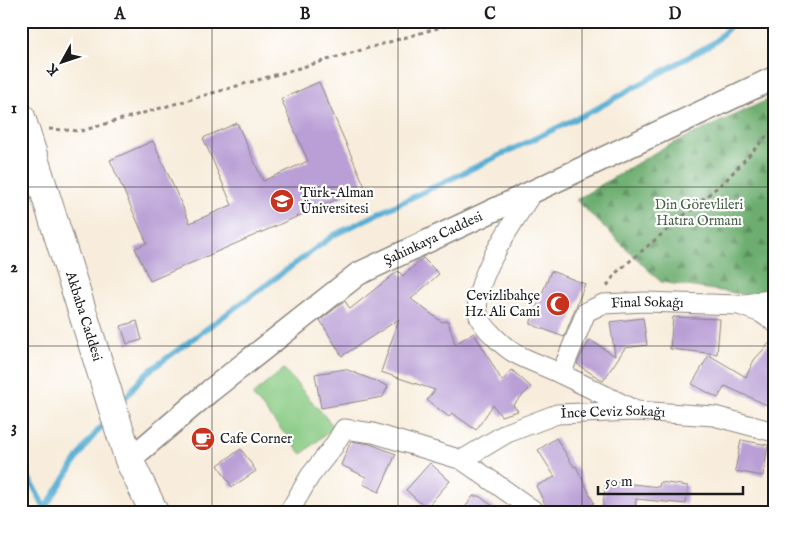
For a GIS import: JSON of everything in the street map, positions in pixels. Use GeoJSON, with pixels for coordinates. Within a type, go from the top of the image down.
{"type":"FeatureCollection","features":[{"type":"Feature","properties":{"kind":"main road","name":"Akbaba Caddesi"},"geometry":{"type":"LineString","coordinates":[[23,126],[128,460],[154,512]]}},
{"type":"Feature","properties":{"kind":"street","name":"Şahinkaya Caddesi"},"geometry":{"type":"LineString","coordinates":[[128,460],[210,391],[358,274],[774,78]]}},
{"type":"Feature","properties":{"kind":"street"},"geometry":{"type":"LineString","coordinates":[[534,190],[513,221],[490,263],[480,293],[479,316],[486,328],[516,354],[636,411]]}},
{"type":"Feature","properties":{"kind":"street"},"geometry":{"type":"LineString","coordinates":[[738,305],[774,299]]}},
{"type":"Feature","properties":{"kind":"street","name":"Final Sokağı"},"geometry":{"type":"LineString","coordinates":[[586,312],[603,304],[645,302],[738,305],[761,313],[774,322]]}},
{"type":"Feature","properties":{"kind":"street"},"geometry":{"type":"LineString","coordinates":[[561,374],[586,312]]}},
{"type":"Feature","properties":{"kind":"street","name":"İnce Ceviz Sokağı"},"geometry":{"type":"LineString","coordinates":[[462,460],[507,433],[557,414],[636,411],[714,416],[774,432]]}},
{"type":"Feature","properties":{"kind":"street"},"geometry":{"type":"LineString","coordinates":[[288,512],[310,476],[333,447],[344,429],[373,433],[462,460],[536,512]]}},
{"type":"Feature","properties":{"kind":"path"},"geometry":{"type":"LineString","coordinates":[[23,126],[81,131],[462,21]]}},
{"type":"Feature","properties":{"kind":"path"},"geometry":{"type":"LineString","coordinates":[[586,312],[617,272],[727,179],[774,128]]}},
{"type":"Feature","properties":{"kind":"green space","name":"Din Görevlileri Hatıra Ormanı"},"geometry":{"type":"Polygon","coordinates":[[[774,97],[774,299],[661,282],[576,200],[661,149],[774,97]]]}},
{"type":"Feature","properties":{"kind":"green space"},"geometry":{"type":"Polygon","coordinates":[[[284,369],[334,427],[302,454],[252,395],[284,369]]]}},
{"type":"Feature","properties":{"kind":"building"},"geometry":{"type":"Polygon","coordinates":[[[319,82],[365,187],[150,281],[135,248],[147,243],[110,160],[153,141],[190,223],[232,205],[203,138],[237,123],[263,181],[308,161],[281,99],[319,82]]]}},
{"type":"Feature","properties":{"kind":"building"},"geometry":{"type":"Polygon","coordinates":[[[423,258],[439,274],[411,299],[442,322],[448,321],[455,344],[474,333],[502,381],[512,370],[531,387],[513,405],[518,411],[501,416],[493,405],[476,430],[452,413],[449,417],[427,400],[435,390],[381,372],[399,319],[342,356],[320,320],[345,301],[350,309],[398,271],[403,276],[423,258]]]}},
{"type":"Feature","properties":{"kind":"building","name":"Cevizlibahçe Hz. Ali Cami"},"geometry":{"type":"Polygon","coordinates":[[[551,271],[585,284],[564,337],[530,324],[551,271]]]}},
{"type":"Feature","properties":{"kind":"building"},"geometry":{"type":"Polygon","coordinates":[[[673,317],[720,319],[717,354],[670,349],[673,317]]]}},
{"type":"Feature","properties":{"kind":"building"},"geometry":{"type":"Polygon","coordinates":[[[643,318],[647,345],[625,348],[603,381],[577,364],[590,340],[615,356],[610,322],[643,318]]]}},
{"type":"Feature","properties":{"kind":"building"},"geometry":{"type":"Polygon","coordinates":[[[137,321],[142,340],[127,344],[121,326],[137,321]]]}},
{"type":"Feature","properties":{"kind":"building"},"geometry":{"type":"Polygon","coordinates":[[[774,338],[774,389],[767,405],[725,386],[718,398],[692,384],[709,355],[746,377],[754,360],[774,338]]]}},
{"type":"Feature","properties":{"kind":"building"},"geometry":{"type":"Polygon","coordinates":[[[345,369],[388,386],[383,397],[321,408],[315,374],[345,369]]]}},
{"type":"Feature","properties":{"kind":"building"},"geometry":{"type":"Polygon","coordinates":[[[556,438],[574,467],[576,466],[594,503],[576,512],[549,512],[536,486],[555,477],[538,450],[556,438]]]}},
{"type":"Feature","properties":{"kind":"building"},"geometry":{"type":"Polygon","coordinates":[[[741,440],[768,445],[763,476],[735,471],[741,440]]]}},
{"type":"Feature","properties":{"kind":"building"},"geometry":{"type":"Polygon","coordinates":[[[351,441],[370,444],[396,454],[379,492],[363,484],[366,477],[341,465],[351,441]]]}},
{"type":"Feature","properties":{"kind":"building"},"geometry":{"type":"Polygon","coordinates":[[[241,449],[256,471],[232,487],[218,465],[241,449]]]}},
{"type":"Feature","properties":{"kind":"building"},"geometry":{"type":"Polygon","coordinates":[[[430,463],[450,481],[426,508],[406,490],[430,463]]]}},
{"type":"Feature","properties":{"kind":"building"},"geometry":{"type":"Polygon","coordinates":[[[606,481],[659,487],[660,482],[688,486],[686,504],[636,499],[635,512],[602,512],[606,481]]]}},
{"type":"Feature","properties":{"kind":"building"},"geometry":{"type":"Polygon","coordinates":[[[473,496],[479,496],[501,512],[462,512],[473,496]]]}},
{"type":"Feature","properties":{"kind":"waterway"},"geometry":{"type":"LineString","coordinates":[[126,397],[145,374],[334,235],[594,110],[715,42],[735,21]]}},
{"type":"Feature","properties":{"kind":"waterway"},"geometry":{"type":"LineString","coordinates":[[45,508],[87,444],[101,427]]}},
{"type":"Feature","properties":{"kind":"waterway"},"geometry":{"type":"LineString","coordinates":[[21,463],[47,512]]}},
{"type":"Feature","properties":{"kind":"place","name":"Türk-Alman Üniversitesi"},"geometry":{"type":"Point","coordinates":[282,201]}},
{"type":"Feature","properties":{"kind":"place","name":"Cevizlibahçe Hz. Ali Cami"},"geometry":{"type":"Point","coordinates":[558,304]}},
{"type":"Feature","properties":{"kind":"place","name":"Cafe Corner"},"geometry":{"type":"Point","coordinates":[203,439]}}]}
